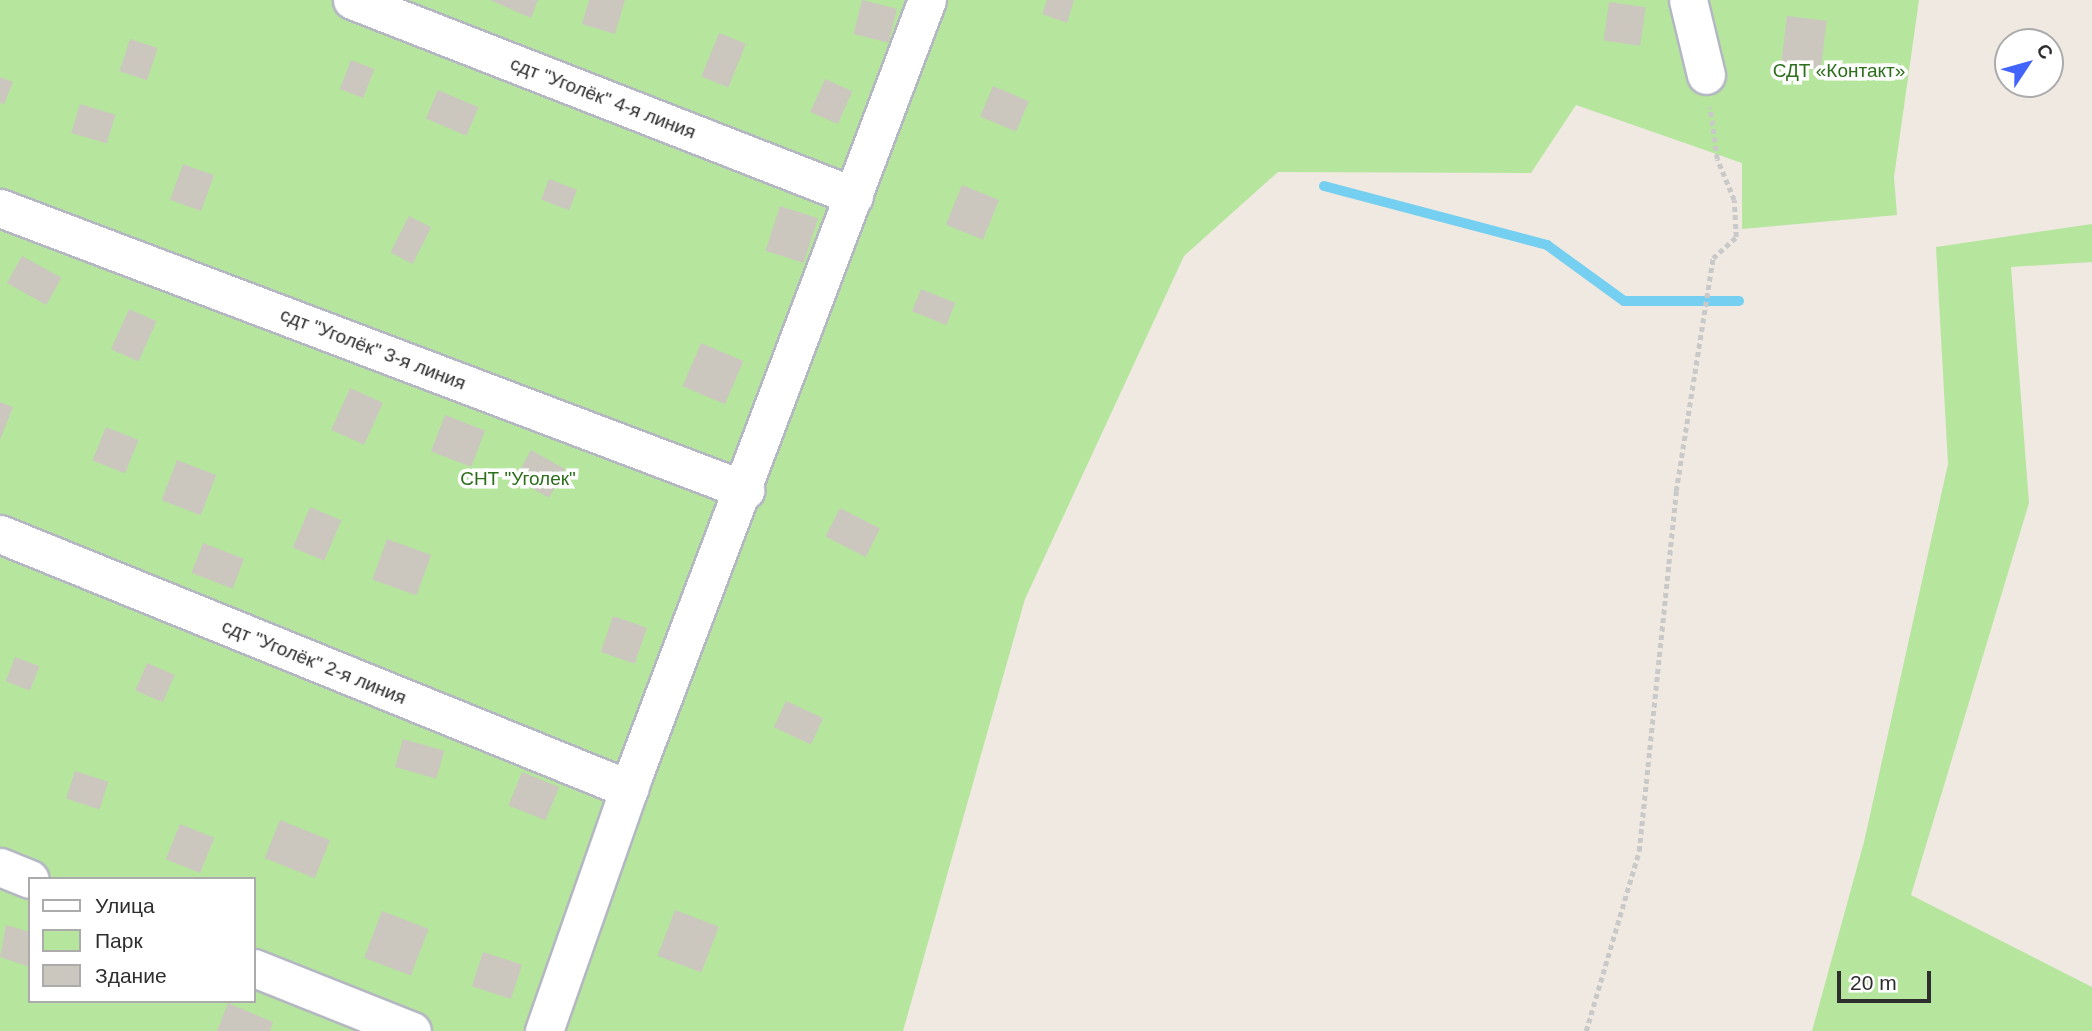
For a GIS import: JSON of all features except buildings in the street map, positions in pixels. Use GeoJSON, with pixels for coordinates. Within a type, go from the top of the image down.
{"type":"FeatureCollection","features":[{"type":"Feature","properties":{"kind":"lane","name":"сдт \"Уголёк\" 4-я линия"},"geometry":{"type":"LineString","coordinates":[[352,0],[854,195]]}},
{"type":"Feature","properties":{"kind":"lane"},"geometry":{"type":"LineString","coordinates":[[544,1031],[629,789],[745,490],[927,0]]}},
{"type":"Feature","properties":{"kind":"lane"},"geometry":{"type":"LineString","coordinates":[[1688,0],[1706,75]]}},
{"type":"Feature","properties":{"kind":"lane","name":"сдт \"Уголёк\" 3-я линия"},"geometry":{"type":"LineString","coordinates":[[0,208],[745,490]]}},
{"type":"Feature","properties":{"kind":"lane","name":"сдт \"Уголёк\" 2-я линия"},"geometry":{"type":"LineString","coordinates":[[0,534],[629,789]]}},
{"type":"Feature","properties":{"kind":"lane"},"geometry":{"type":"LineString","coordinates":[[0,867],[28,878]]}},
{"type":"Feature","properties":{"kind":"lane"},"geometry":{"type":"LineString","coordinates":[[256,969],[412,1031]]}},
{"type":"Feature","properties":{"kind":"path"},"geometry":{"type":"LineString","coordinates":[[1587,1031],[1639,851],[1676,491],[1713,258],[1736,237],[1734,200],[1717,159],[1706,75]]}},
{"type":"Feature","properties":{"kind":"green space","name":"СНТ \"Уголек\""},"geometry":{"type":"Polygon","coordinates":[[[0,0],[1919,0],[1894,177],[1897,215],[1742,229],[1742,163],[1576,105],[1531,173],[1278,172],[1184,256],[1025,599],[903,1031],[0,1031],[0,0]]]}},
{"type":"Feature","properties":{"kind":"green space"},"geometry":{"type":"Polygon","coordinates":[[[2092,224],[2092,262],[2011,267],[2029,503],[1911,895],[2092,987],[2092,1031],[1812,1031],[1864,842],[1948,464],[1936,247],[2092,224]]]}},
{"type":"Feature","properties":{"kind":"waterway"},"geometry":{"type":"LineString","coordinates":[[1324,186],[1547,245],[1624,301],[1739,301]]}},
{"type":"Feature","properties":{"kind":"park label","name":"СДТ «Контакт»"},"geometry":{"type":"Point","coordinates":[1839,71]}}]}
